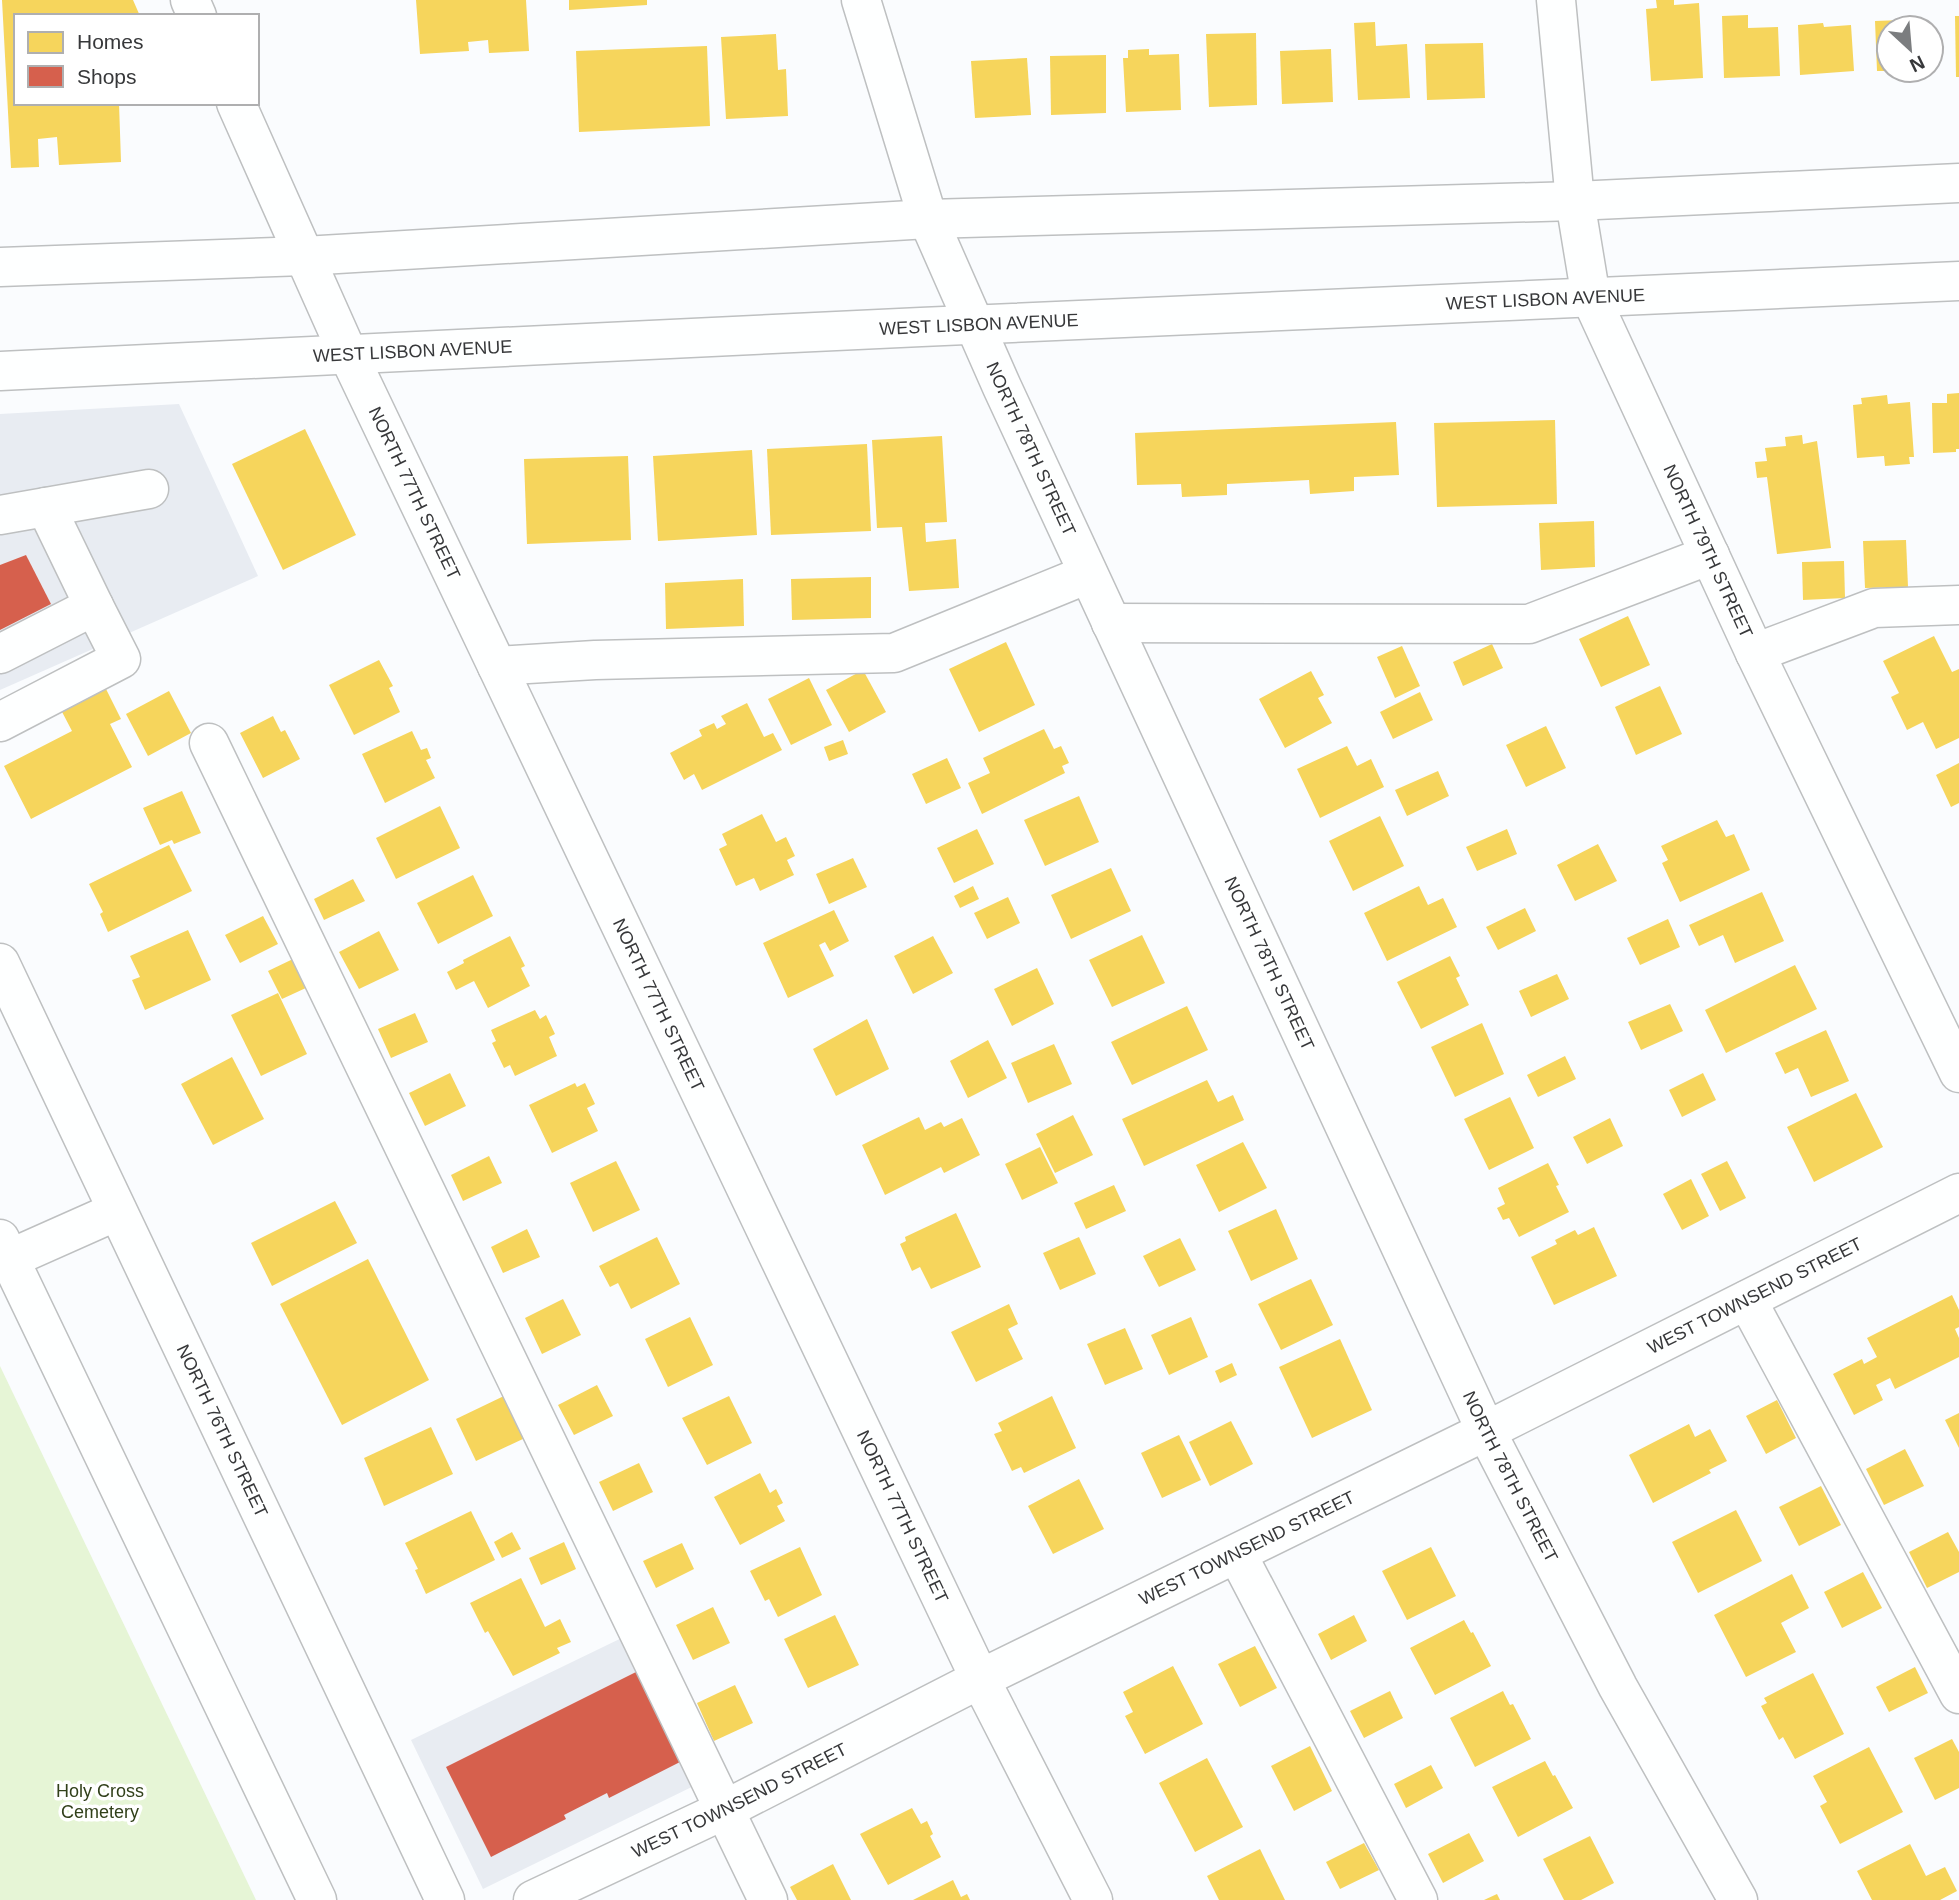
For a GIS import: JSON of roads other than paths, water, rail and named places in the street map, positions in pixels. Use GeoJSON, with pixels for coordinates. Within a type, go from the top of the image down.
{"type":"FeatureCollection","features":[{"type":"Feature","properties":{"kind":"street","name":"NORTH 78TH STREET"},"geometry":{"type":"LineString","coordinates":[[861,0],[928,219],[973,325],[1486,1432],[1618,1687],[1738,1900]]}},
{"type":"Feature","properties":{"kind":"street","name":"NORTH 79TH STREET"},"geometry":{"type":"LineString","coordinates":[[1556,0],[1574,201],[1591,298],[1755,653],[1959,1073]]}},
{"type":"Feature","properties":{"kind":"street","name":"NORTH 77TH STREET"},"geometry":{"type":"LineString","coordinates":[[237,105],[348,354],[980,1679],[1093,1900]]}},
{"type":"Feature","properties":{"kind":"street"},"geometry":{"type":"LineString","coordinates":[[0,267],[304,256],[928,219],[1574,201],[1959,183]]}},
{"type":"Feature","properties":{"kind":"street","name":"WEST LISBON AVENUE"},"geometry":{"type":"LineString","coordinates":[[0,371],[1959,281]]}},
{"type":"Feature","properties":{"kind":"street"},"geometry":{"type":"LineString","coordinates":[[0,515],[149,489]]}},
{"type":"Feature","properties":{"kind":"street"},"geometry":{"type":"LineString","coordinates":[[0,722],[121,659],[46,507]]}},
{"type":"Feature","properties":{"kind":"street"},"geometry":{"type":"LineString","coordinates":[[1111,623],[1529,624],[1710,555]]}},
{"type":"Feature","properties":{"kind":"street"},"geometry":{"type":"LineString","coordinates":[[497,666],[595,660],[894,653],[1088,573]]}},
{"type":"Feature","properties":{"kind":"street"},"geometry":{"type":"LineString","coordinates":[[1755,653],[1874,608],[1959,605]]}},
{"type":"Feature","properties":{"kind":"street"},"geometry":{"type":"LineString","coordinates":[[0,654],[94,606]]}},
{"type":"Feature","properties":{"kind":"street"},"geometry":{"type":"LineString","coordinates":[[209,743],[768,1900]]}},
{"type":"Feature","properties":{"kind":"street","name":"NORTH 76TH STREET"},"geometry":{"type":"LineString","coordinates":[[0,963],[445,1900]]}},
{"type":"Feature","properties":{"kind":"street","name":"WEST TOWNSEND STREET"},"geometry":{"type":"LineString","coordinates":[[533,1900],[724,1810],[980,1679],[1486,1432],[1959,1193]]}},
{"type":"Feature","properties":{"kind":"street"},"geometry":{"type":"LineString","coordinates":[[117,1210],[5,1249],[317,1900]]}},
{"type":"Feature","properties":{"kind":"street"},"geometry":{"type":"LineString","coordinates":[[1747,1300],[1959,1694]]}},
{"type":"Feature","properties":{"kind":"street"},"geometry":{"type":"LineString","coordinates":[[1237,1554],[1418,1900]]}},
{"type":"Feature","properties":{"kind":"park label","name":"Holy Cross Cemetery"},"geometry":{"type":"Point","coordinates":[100,1802]}}]}
